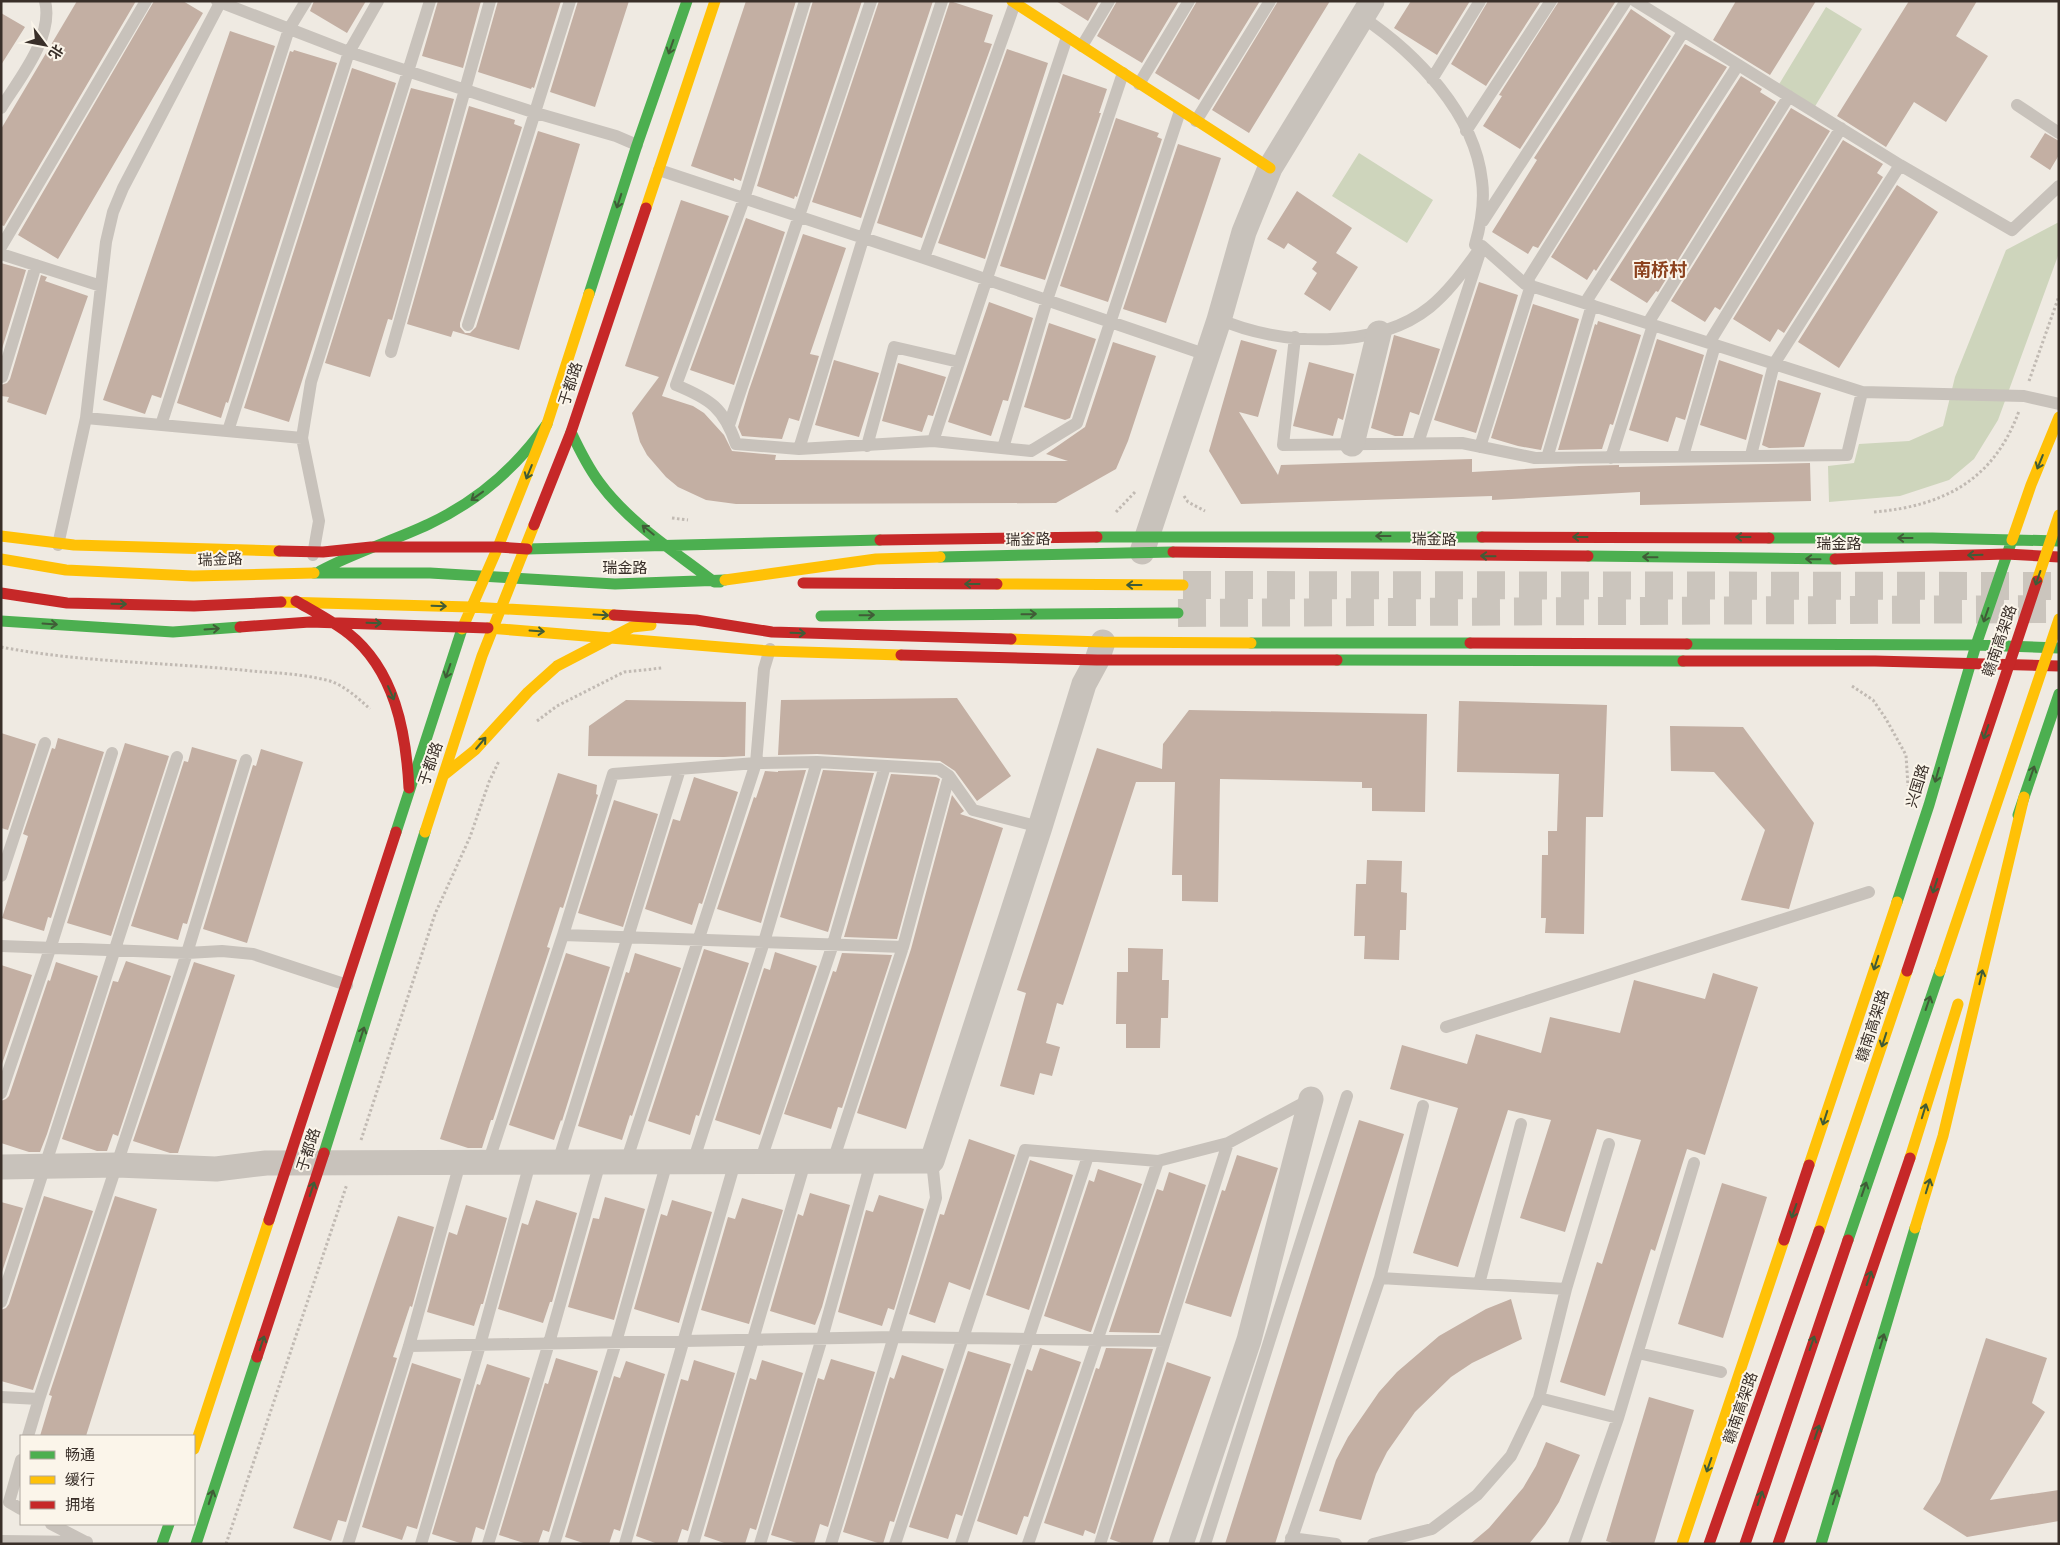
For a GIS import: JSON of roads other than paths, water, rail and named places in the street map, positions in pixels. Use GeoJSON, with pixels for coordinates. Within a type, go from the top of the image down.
{"type":"FeatureCollection","features":[{"type":"Feature","properties":{"kind":"main road","name":"于都路"},"geometry":{"type":"LineString","coordinates":[[195,1446],[463,626],[498,547],[548,424],[637,145],[686,1]]}},
{"type":"Feature","properties":{"kind":"main road","name":"于都路"},"geometry":{"type":"LineString","coordinates":[[196,1544],[321,1163],[492,628],[526,549],[570,432],[715,1]]}},
{"type":"Feature","properties":{"kind":"main road"},"geometry":{"type":"LineString","coordinates":[[1014,2],[1030,6],[1067,37],[1270,168]]}},
{"type":"Feature","properties":{"kind":"main road","name":"兴国路"},"geometry":{"type":"LineString","coordinates":[[1682,1544],[1929,806],[1970,663],[2006,554],[2031,484],[2059,417]]}},
{"type":"Feature","properties":{"kind":"main road"},"geometry":{"type":"LineString","coordinates":[[316,573],[371,547],[412,532],[468,503],[512,468],[532,447],[548,424]]}},
{"type":"Feature","properties":{"kind":"main road"},"geometry":{"type":"LineString","coordinates":[[570,432],[583,458],[599,482],[618,504],[635,520],[714,582],[1183,585]]}},
{"type":"Feature","properties":{"kind":"main road","name":"赣南高架路"},"geometry":{"type":"LineString","coordinates":[[1709,1544],[1845,1156],[2059,515]]}},
{"type":"Feature","properties":{"kind":"main road"},"geometry":{"type":"LineString","coordinates":[[1,536],[59,543],[313,552],[371,547],[498,547],[526,549],[670,547],[770,542],[1145,544],[2059,541]]}},
{"type":"Feature","properties":{"kind":"main road","name":"瑞金路"},"geometry":{"type":"LineString","coordinates":[[1,559],[66,570],[193,576],[430,573],[615,584],[714,582],[876,559],[1145,544],[1862,559],[2006,554],[2059,557]]}},
{"type":"Feature","properties":{"kind":"main road"},"geometry":{"type":"LineString","coordinates":[[1,593],[67,603],[194,606],[295,601],[471,607],[696,620],[772,632],[1100,651],[1875,661],[2059,666]]}},
{"type":"Feature","properties":{"kind":"main road"},"geometry":{"type":"LineString","coordinates":[[295,601],[350,635],[378,669],[390,689],[405,734],[409,788]]}},
{"type":"Feature","properties":{"kind":"main road"},"geometry":{"type":"LineString","coordinates":[[813,616],[1178,612]]}},
{"type":"Feature","properties":{"kind":"main road"},"geometry":{"type":"LineString","coordinates":[[444,775],[475,750],[507,713],[557,666],[612,636],[632,627],[696,620],[754,617]]}},
{"type":"Feature","properties":{"kind":"main road"},"geometry":{"type":"LineString","coordinates":[[1745,1544],[2059,620]]}},
{"type":"Feature","properties":{"kind":"main road"},"geometry":{"type":"LineString","coordinates":[[1,621],[173,632],[328,621],[463,626],[612,636],[769,651],[1100,651],[1976,645],[2059,648]]}},
{"type":"Feature","properties":{"kind":"main road"},"geometry":{"type":"LineString","coordinates":[[1978,940],[2059,694]]}},
{"type":"Feature","properties":{"kind":"main road"},"geometry":{"type":"LineString","coordinates":[[1821,1544],[1943,1136],[2024,797]]}},
{"type":"Feature","properties":{"kind":"main road"},"geometry":{"type":"LineString","coordinates":[[1892,953],[1902,885]]}},
{"type":"Feature","properties":{"kind":"main road"},"geometry":{"type":"LineString","coordinates":[[1778,1544],[1910,1158],[1960,997]]}},
{"type":"Feature","properties":{"kind":"main road"},"geometry":{"type":"LineString","coordinates":[[162,1544],[169,1525]]}},
{"type":"Feature","properties":{"kind":"street"},"geometry":{"type":"LineString","coordinates":[[1145,544],[1219,319],[1244,232],[1270,168],[1367,9]]}},
{"type":"Feature","properties":{"kind":"street"},"geometry":{"type":"LineString","coordinates":[[1352,444],[1379,333]]}},
{"type":"Feature","properties":{"kind":"street"},"geometry":{"type":"LineString","coordinates":[[1,1167],[117,1165],[216,1169],[266,1163],[932,1161],[1040,828],[1084,684],[1100,651]]}},
{"type":"Feature","properties":{"kind":"street"},"geometry":{"type":"LineString","coordinates":[[1181,1544],[1249,1340],[1312,1099]]}},
{"type":"Feature","properties":{"kind":"lane"},"geometry":{"type":"LineString","coordinates":[[1,108],[45,32],[45,1]]}},
{"type":"Feature","properties":{"kind":"lane"},"geometry":{"type":"LineString","coordinates":[[1,247],[146,1]]}},
{"type":"Feature","properties":{"kind":"lane"},"geometry":{"type":"LineString","coordinates":[[161,425],[289,29],[306,1]]}},
{"type":"Feature","properties":{"kind":"lane"},"geometry":{"type":"LineString","coordinates":[[228,431],[349,52],[378,1]]}},
{"type":"Feature","properties":{"kind":"lane"},"geometry":{"type":"LineString","coordinates":[[316,573],[313,552],[316,546],[319,521],[302,438],[311,382],[430,1]]}},
{"type":"Feature","properties":{"kind":"lane"},"geometry":{"type":"LineString","coordinates":[[392,352],[490,1]]}},
{"type":"Feature","properties":{"kind":"lane"},"geometry":{"type":"LineString","coordinates":[[468,325],[570,1]]}},
{"type":"Feature","properties":{"kind":"lane"},"geometry":{"type":"LineString","coordinates":[[804,1],[744,199],[676,386],[702,396],[714,405],[729,424],[736,444],[799,448],[867,446],[933,441],[1031,451],[1077,423],[1180,111]]}},
{"type":"Feature","properties":{"kind":"lane"},"geometry":{"type":"LineString","coordinates":[[729,424],[871,1]]}},
{"type":"Feature","properties":{"kind":"lane"},"geometry":{"type":"LineString","coordinates":[[799,448],[862,239],[942,1]]}},
{"type":"Feature","properties":{"kind":"lane"},"geometry":{"type":"LineString","coordinates":[[1082,46],[1109,1]]}},
{"type":"Feature","properties":{"kind":"lane"},"geometry":{"type":"LineString","coordinates":[[1139,84],[1190,1]]}},
{"type":"Feature","properties":{"kind":"lane"},"geometry":{"type":"LineString","coordinates":[[1196,121],[1270,1]]}},
{"type":"Feature","properties":{"kind":"lane"},"geometry":{"type":"LineString","coordinates":[[1432,78],[1480,1]]}},
{"type":"Feature","properties":{"kind":"lane"},"geometry":{"type":"LineString","coordinates":[[1466,131],[1551,1]]}},
{"type":"Feature","properties":{"kind":"lane"},"geometry":{"type":"LineString","coordinates":[[1481,224],[1626,1]]}},
{"type":"Feature","properties":{"kind":"lane"},"geometry":{"type":"LineString","coordinates":[[1635,1],[1900,165],[2012,230],[2059,186]]}},
{"type":"Feature","properties":{"kind":"lane"},"geometry":{"type":"LineString","coordinates":[[52,568],[55,568],[86,418],[106,242],[116,204],[220,2],[349,52],[536,113],[616,136],[637,145]]}},
{"type":"Feature","properties":{"kind":"lane"},"geometry":{"type":"LineString","coordinates":[[924,258],[1014,2]]}},
{"type":"Feature","properties":{"kind":"lane"},"geometry":{"type":"LineString","coordinates":[[1367,9],[1383,31],[1432,78],[1446,96],[1466,131],[1479,161],[1482,182],[1481,224],[1475,245],[1482,246],[1528,284],[1862,392],[2024,396],[2059,404]]}},
{"type":"Feature","properties":{"kind":"lane"},"geometry":{"type":"LineString","coordinates":[[1480,447],[1528,284],[1683,32]]}},
{"type":"Feature","properties":{"kind":"lane"},"geometry":{"type":"LineString","coordinates":[[933,441],[1067,37]]}},
{"type":"Feature","properties":{"kind":"lane"},"geometry":{"type":"LineString","coordinates":[[1547,458],[1589,304],[1738,65]]}},
{"type":"Feature","properties":{"kind":"lane"},"geometry":{"type":"LineString","coordinates":[[1003,448],[1047,300],[1123,73]]}},
{"type":"Feature","properties":{"kind":"lane"},"geometry":{"type":"LineString","coordinates":[[1611,458],[1650,324],[1789,96]]}},
{"type":"Feature","properties":{"kind":"lane"},"geometry":{"type":"LineString","coordinates":[[2017,105],[2059,133]]}},
{"type":"Feature","properties":{"kind":"lane"},"geometry":{"type":"LineString","coordinates":[[1683,456],[1712,344],[1841,128]]}},
{"type":"Feature","properties":{"kind":"lane"},"geometry":{"type":"LineString","coordinates":[[1750,456],[1774,364],[1900,165]]}},
{"type":"Feature","properties":{"kind":"lane"},"geometry":{"type":"LineString","coordinates":[[659,170],[1207,355]]}},
{"type":"Feature","properties":{"kind":"lane"},"geometry":{"type":"LineString","coordinates":[[1219,319],[1235,326],[1295,337],[1336,339],[1379,333],[1397,327],[1430,308],[1456,281],[1482,246]]}},
{"type":"Feature","properties":{"kind":"lane"},"geometry":{"type":"LineString","coordinates":[[1418,443],[1482,246]]}},
{"type":"Feature","properties":{"kind":"lane"},"geometry":{"type":"LineString","coordinates":[[1,254],[101,286]]}},
{"type":"Feature","properties":{"kind":"lane"},"geometry":{"type":"LineString","coordinates":[[2,377],[36,265]]}},
{"type":"Feature","properties":{"kind":"lane"},"geometry":{"type":"LineString","coordinates":[[1295,337],[1282,445],[1462,443],[1535,458],[1847,455],[1862,392]]}},
{"type":"Feature","properties":{"kind":"lane"},"geometry":{"type":"LineString","coordinates":[[867,446],[894,347],[959,362]]}},
{"type":"Feature","properties":{"kind":"lane"},"geometry":{"type":"LineString","coordinates":[[86,418],[302,438]]}},
{"type":"Feature","properties":{"kind":"lane"},"geometry":{"type":"LineString","coordinates":[[626,1162],[756,763],[762,678],[772,632]]}},
{"type":"Feature","properties":{"kind":"lane"},"geometry":{"type":"LineString","coordinates":[[1,876],[45,743]]}},
{"type":"Feature","properties":{"kind":"lane"},"geometry":{"type":"LineString","coordinates":[[1,1093],[112,754]]}},
{"type":"Feature","properties":{"kind":"lane"},"geometry":{"type":"LineString","coordinates":[[1,1302],[177,757]]}},
{"type":"Feature","properties":{"kind":"lane"},"geometry":{"type":"LineString","coordinates":[[28,1435],[187,954],[246,760]]}},
{"type":"Feature","properties":{"kind":"lane"},"geometry":{"type":"LineString","coordinates":[[693,1162],[764,942],[817,762]]}},
{"type":"Feature","properties":{"kind":"lane"},"geometry":{"type":"LineString","coordinates":[[488,1162],[563,935],[613,774],[756,763],[817,762],[940,769],[949,776],[974,810],[1040,828]]}},
{"type":"Feature","properties":{"kind":"lane"},"geometry":{"type":"LineString","coordinates":[[760,1162],[833,944],[885,766]]}},
{"type":"Feature","properties":{"kind":"lane"},"geometry":{"type":"LineString","coordinates":[[558,1162],[680,770]]}},
{"type":"Feature","properties":{"kind":"lane"},"geometry":{"type":"LineString","coordinates":[[833,1161],[903,947],[949,776]]}},
{"type":"Feature","properties":{"kind":"lane"},"geometry":{"type":"LineString","coordinates":[[1446,1026],[1869,892]]}},
{"type":"Feature","properties":{"kind":"lane"},"geometry":{"type":"LineString","coordinates":[[563,935],[903,947]]}},
{"type":"Feature","properties":{"kind":"lane"},"geometry":{"type":"LineString","coordinates":[[1,946],[187,954],[222,951],[253,954],[347,985]]}},
{"type":"Feature","properties":{"kind":"lane"},"geometry":{"type":"LineString","coordinates":[[1205,1544],[1347,1096]]}},
{"type":"Feature","properties":{"kind":"lane"},"geometry":{"type":"LineString","coordinates":[[895,1544],[1025,1150],[1158,1161],[1228,1143],[1312,1099]]}},
{"type":"Feature","properties":{"kind":"lane"},"geometry":{"type":"LineString","coordinates":[[1336,1544],[1291,1541],[1380,1278],[1423,1106]]}},
{"type":"Feature","properties":{"kind":"lane"},"geometry":{"type":"LineString","coordinates":[[1479,1284],[1521,1124]]}},
{"type":"Feature","properties":{"kind":"lane"},"geometry":{"type":"LineString","coordinates":[[1100,1544],[1228,1143]]}},
{"type":"Feature","properties":{"kind":"lane"},"geometry":{"type":"LineString","coordinates":[[1373,1544],[1432,1529],[1477,1495],[1511,1456],[1539,1398],[1566,1289],[1608,1144]]}},
{"type":"Feature","properties":{"kind":"lane"},"geometry":{"type":"LineString","coordinates":[[961,1544],[1088,1156]]}},
{"type":"Feature","properties":{"kind":"lane"},"geometry":{"type":"LineString","coordinates":[[831,1544],[936,1198],[932,1161]]}},
{"type":"Feature","properties":{"kind":"lane"},"geometry":{"type":"LineString","coordinates":[[1028,1544],[1158,1161]]}},
{"type":"Feature","properties":{"kind":"lane"},"geometry":{"type":"LineString","coordinates":[[348,1544],[409,1346],[460,1162]]}},
{"type":"Feature","properties":{"kind":"lane"},"geometry":{"type":"LineString","coordinates":[[488,1544],[549,1343],[600,1162]]}},
{"type":"Feature","properties":{"kind":"lane"},"geometry":{"type":"LineString","coordinates":[[554,1544],[616,1342],[667,1162]]}},
{"type":"Feature","properties":{"kind":"lane"},"geometry":{"type":"LineString","coordinates":[[625,1544],[735,1162]]}},
{"type":"Feature","properties":{"kind":"lane"},"geometry":{"type":"LineString","coordinates":[[693,1544],[805,1162]]}},
{"type":"Feature","properties":{"kind":"lane"},"geometry":{"type":"LineString","coordinates":[[760,1544],[822,1338],[871,1162]]}},
{"type":"Feature","properties":{"kind":"lane"},"geometry":{"type":"LineString","coordinates":[[421,1544],[480,1345],[530,1163]]}},
{"type":"Feature","properties":{"kind":"lane"},"geometry":{"type":"LineString","coordinates":[[1574,1544],[1618,1418],[1694,1164]]}},
{"type":"Feature","properties":{"kind":"lane"},"geometry":{"type":"LineString","coordinates":[[1380,1278],[1566,1289]]}},
{"type":"Feature","properties":{"kind":"lane"},"geometry":{"type":"LineString","coordinates":[[409,1346],[894,1337],[1164,1341]]}},
{"type":"Feature","properties":{"kind":"lane"},"geometry":{"type":"LineString","coordinates":[[1638,1352],[1721,1372]]}},
{"type":"Feature","properties":{"kind":"lane"},"geometry":{"type":"LineString","coordinates":[[1,1397],[39,1398]]}},
{"type":"Feature","properties":{"kind":"lane"},"geometry":{"type":"LineString","coordinates":[[1539,1398],[1618,1418]]}},
{"type":"Feature","properties":{"kind":"lane"},"geometry":{"type":"LineString","coordinates":[[20,1464],[9,1502],[20,1508]]}},
{"type":"Feature","properties":{"kind":"lane"},"geometry":{"type":"LineString","coordinates":[[53,1525],[89,1543]]}},
{"type":"Feature","properties":{"kind":"lane"},"geometry":{"type":"LineString","coordinates":[[1,1541],[89,1543]]}},
{"type":"Feature","properties":{"kind":"tunnel"},"geometry":{"type":"LineString","coordinates":[[1183,585],[2059,586]]}},
{"type":"Feature","properties":{"kind":"tunnel"},"geometry":{"type":"LineString","coordinates":[[1178,613],[2059,609]]}},
{"type":"Feature","properties":{"kind":"district","name":"南桥村"},"geometry":{"type":"Point","coordinates":[1660,271]}}]}
